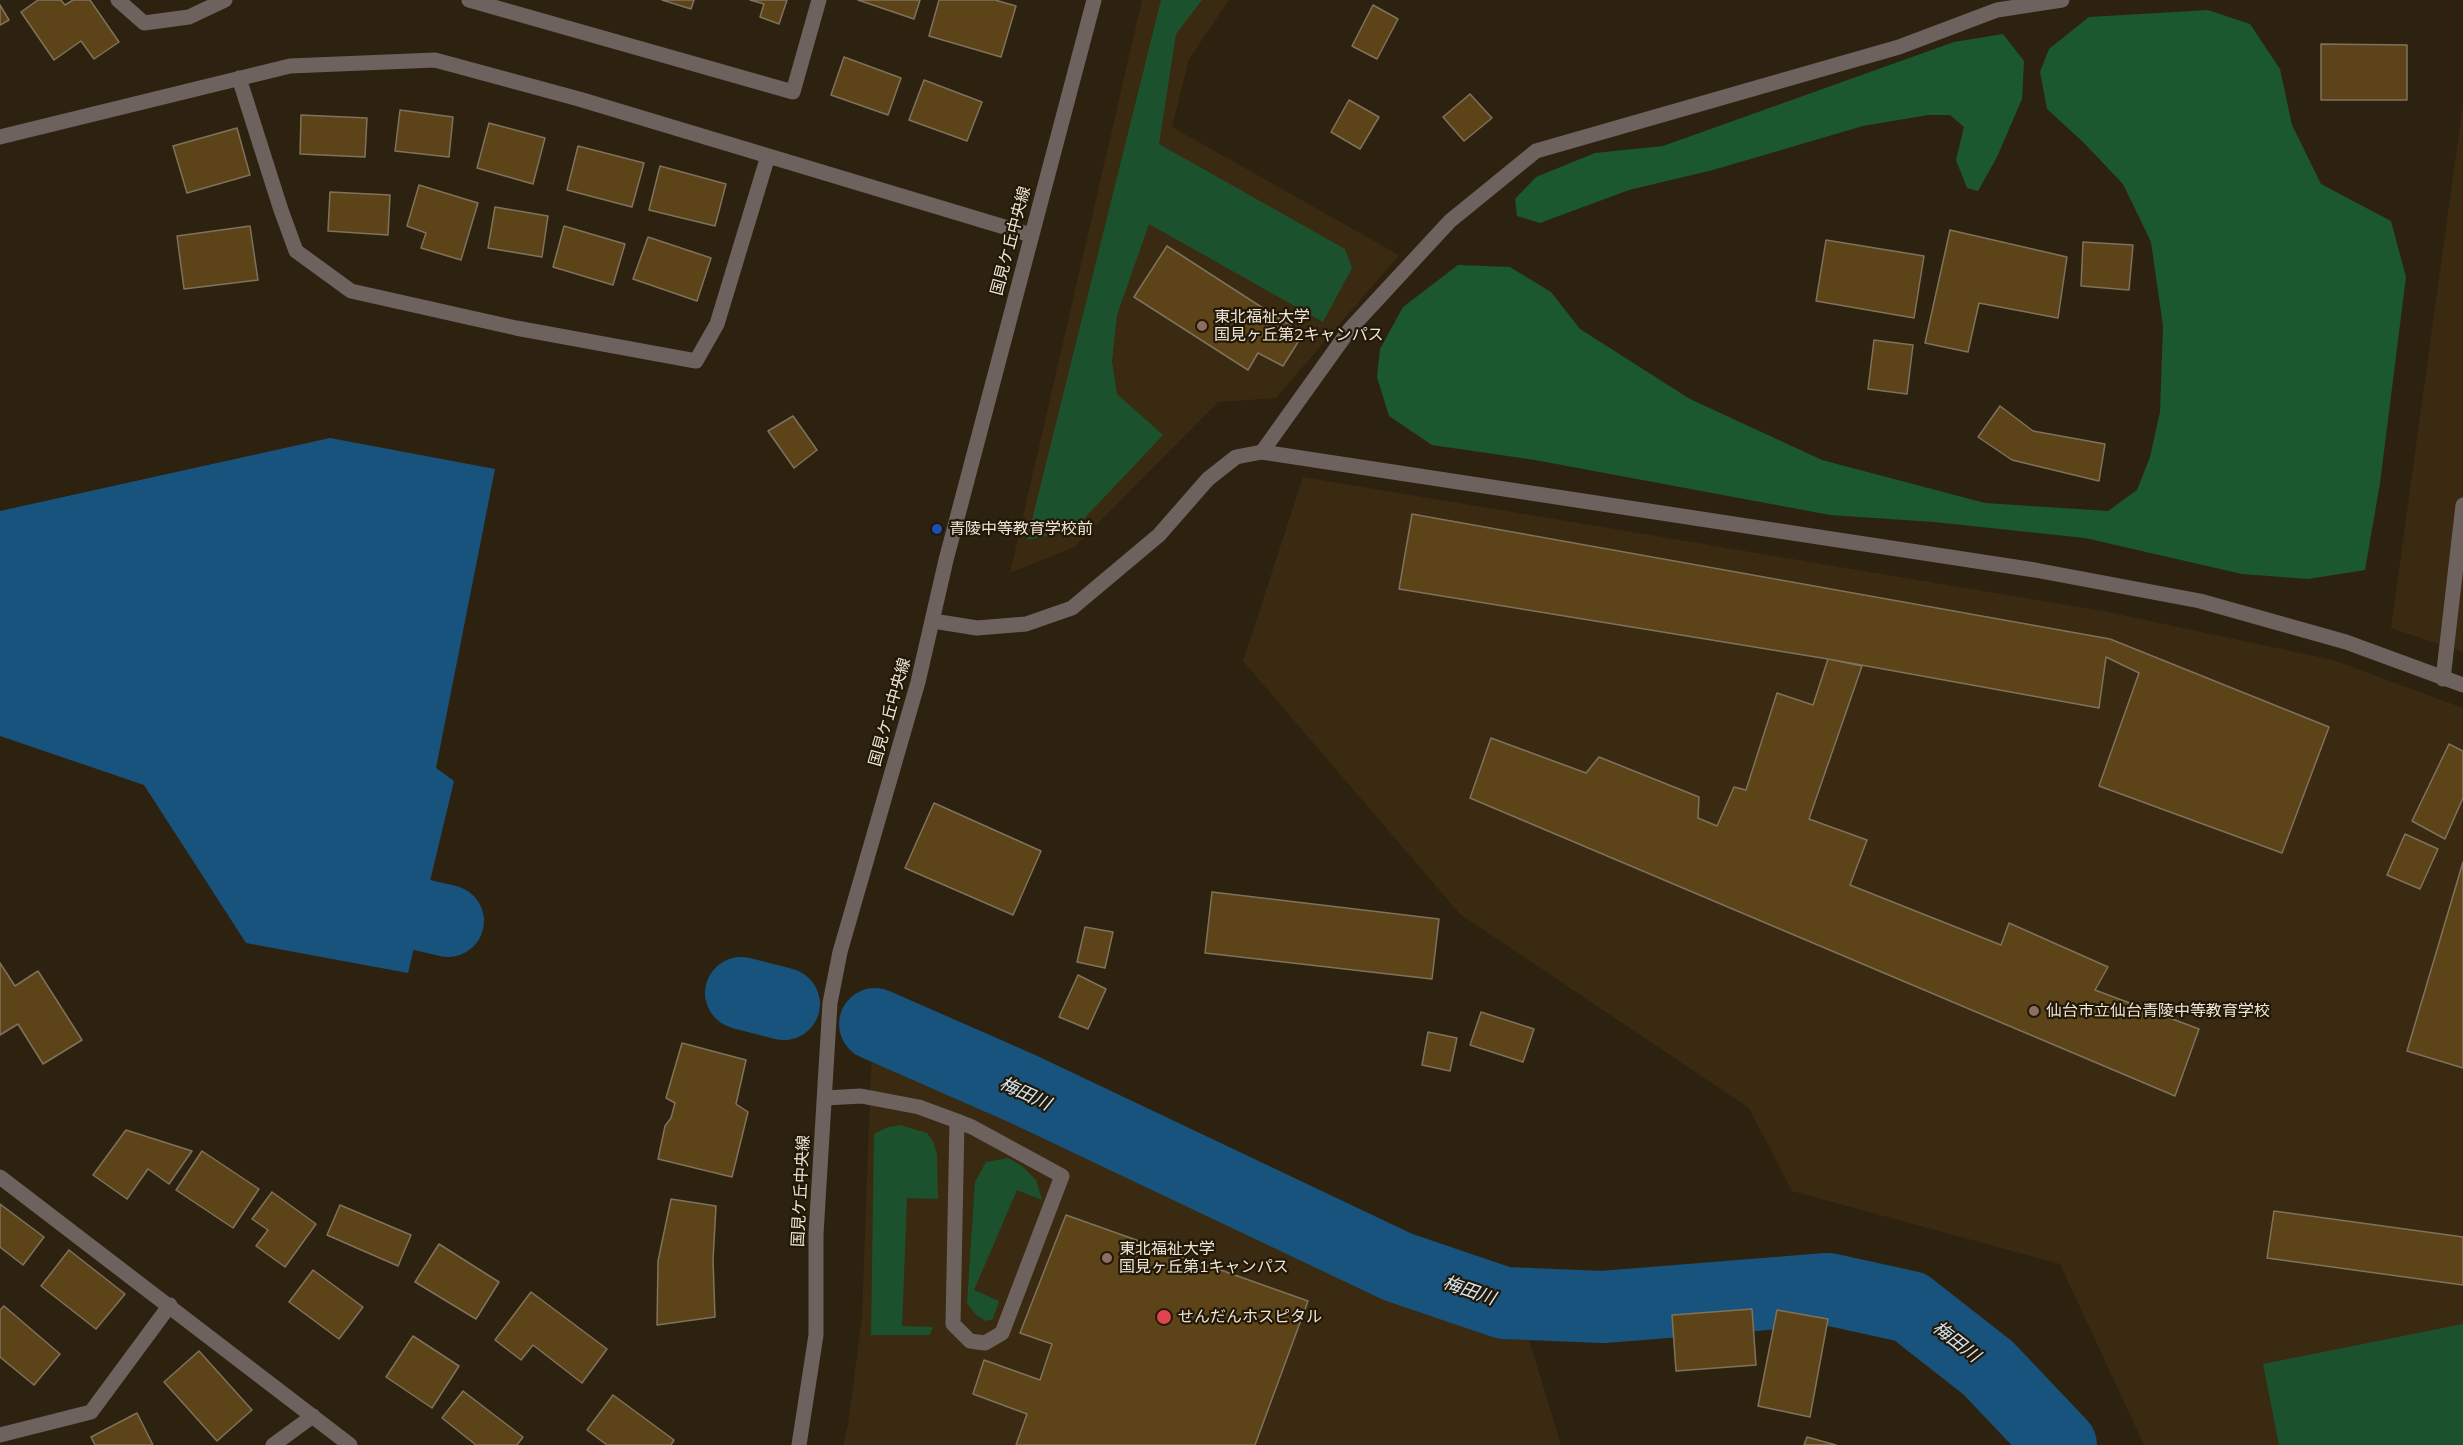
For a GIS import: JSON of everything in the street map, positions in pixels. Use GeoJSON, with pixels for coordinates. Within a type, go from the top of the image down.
{"type":"FeatureCollection","features":[{"type":"Feature","properties":{"kind":"street"},"geometry":{"type":"LineString","coordinates":[[118,0],[144,23],[189,17],[225,0]]}},
{"type":"Feature","properties":{"kind":"street"},"geometry":{"type":"LineString","coordinates":[[469,0],[793,92],[819,0]]}},
{"type":"Feature","properties":{"kind":"street","name":"国見ケ丘中央線"},"geometry":{"type":"LineString","coordinates":[[799,1445],[816,1335],[816,1234],[830,1003],[840,952],[918,682],[946,560],[1094,0]]}},
{"type":"Feature","properties":{"kind":"street"},"geometry":{"type":"LineString","coordinates":[[1262,452],[1350,329],[1450,221],[1536,151],[1899,47],[1997,10],[2062,0]]}},
{"type":"Feature","properties":{"kind":"street"},"geometry":{"type":"LineString","coordinates":[[0,137],[290,66],[435,60],[579,99],[1031,235]]}},
{"type":"Feature","properties":{"kind":"street"},"geometry":{"type":"LineString","coordinates":[[239,78],[281,210],[297,251],[351,291],[516,328],[696,361],[717,324],[768,156]]}},
{"type":"Feature","properties":{"kind":"street"},"geometry":{"type":"LineString","coordinates":[[933,621],[977,628],[1026,624],[1072,608],[1159,535],[1208,479],[1236,457],[1262,452],[2035,570],[2211,604],[2346,642],[2463,686]]}},
{"type":"Feature","properties":{"kind":"street"},"geometry":{"type":"LineString","coordinates":[[2443,679],[2463,505]]}},
{"type":"Feature","properties":{"kind":"street"},"geometry":{"type":"LineString","coordinates":[[825,1098],[861,1096],[919,1107],[957,1121],[1062,1176],[1002,1333],[985,1343],[970,1341],[953,1324],[957,1121]]}},
{"type":"Feature","properties":{"kind":"street"},"geometry":{"type":"LineString","coordinates":[[0,1177],[350,1445]]}},
{"type":"Feature","properties":{"kind":"street"},"geometry":{"type":"LineString","coordinates":[[0,1436],[91,1412],[170,1305]]}},
{"type":"Feature","properties":{"kind":"street"},"geometry":{"type":"LineString","coordinates":[[273,1445],[313,1416]]}},
{"type":"Feature","properties":{"kind":"shaded area","name":"東北福祉大学 国見ヶ丘第2キャンパス"},"geometry":{"type":"Polygon","coordinates":[[[1142,0],[1229,0],[1189,59],[1172,127],[1399,255],[1276,398],[1218,402],[1074,547],[1010,573],[1142,0]]]}},
{"type":"Feature","properties":{"kind":"shaded area"},"geometry":{"type":"Polygon","coordinates":[[[2463,104],[2463,652],[2391,628],[2463,104]]]}},
{"type":"Feature","properties":{"kind":"shaded area","name":"仙台市立仙台青陵中等教育学校"},"geometry":{"type":"Polygon","coordinates":[[[1303,477],[2103,611],[2333,660],[2463,708],[2463,1445],[2144,1445],[2060,1264],[1792,1191],[1749,1108],[1460,914],[1243,661],[1303,477]]]}},
{"type":"Feature","properties":{"kind":"shaded area","name":"東北福祉大学 国見ヶ丘第1キャンパス"},"geometry":{"type":"Polygon","coordinates":[[[872,1044],[1282,1225],[1419,1291],[1473,1310],[1523,1320],[1561,1445],[843,1445],[848,1425],[862,1317],[872,1044]]]}},
{"type":"Feature","properties":{"kind":"green space"},"geometry":{"type":"Polygon","coordinates":[[[1161,0],[1202,0],[1176,34],[1159,144],[1345,249],[1352,268],[1323,322],[1149,224],[1117,315],[1112,361],[1117,394],[1163,435],[1079,524],[1027,540],[1161,0]]]}},
{"type":"Feature","properties":{"kind":"green space"},"geometry":{"type":"Polygon","coordinates":[[[2208,10],[2250,24],[2280,69],[2292,125],[2321,184],[2391,221],[2406,277],[2380,483],[2365,570],[2308,579],[2242,574],[2085,538],[1934,522],[1830,515],[1535,460],[1432,445],[1389,416],[1377,377],[1380,349],[1403,307],[1458,265],[1510,267],[1551,292],[1580,329],[1690,399],[1822,460],[1985,503],[2108,511],[2137,490],[2150,457],[2160,412],[2163,326],[2151,242],[2123,184],[2047,109],[2040,72],[2049,49],[2089,17],[2208,10]]]}},
{"type":"Feature","properties":{"kind":"green space"},"geometry":{"type":"Polygon","coordinates":[[[2003,34],[2024,61],[2022,99],[1997,157],[1978,191],[1967,188],[1956,160],[1964,127],[1950,115],[1928,115],[1863,126],[1713,170],[1629,190],[1540,223],[1517,216],[1515,199],[1536,177],[1595,153],[1663,146],[1954,42],[2003,34]]]}},
{"type":"Feature","properties":{"kind":"green space"},"geometry":{"type":"Polygon","coordinates":[[[900,1125],[927,1133],[933,1141],[937,1155],[938,1199],[907,1198],[902,1326],[933,1327],[930,1335],[871,1335],[874,1134],[888,1127],[900,1125]]]}},
{"type":"Feature","properties":{"kind":"green space"},"geometry":{"type":"Polygon","coordinates":[[[1008,1158],[1022,1166],[1036,1180],[1042,1200],[1017,1190],[974,1290],[999,1301],[993,1319],[986,1321],[976,1315],[967,1303],[975,1182],[986,1162],[1008,1158]]]}},
{"type":"Feature","properties":{"kind":"green space"},"geometry":{"type":"Polygon","coordinates":[[[2463,1324],[2463,1445],[2279,1445],[2263,1364],[2463,1324]]]}},
{"type":"Feature","properties":{"kind":"water"},"geometry":{"type":"Polygon","coordinates":[[[330,438],[495,469],[436,768],[454,781],[408,973],[246,943],[144,785],[0,736],[0,511],[330,438]]]}},
{"type":"Feature","properties":{"kind":"building"},"geometry":{"type":"Polygon","coordinates":[[[38,0],[61,0],[65,5],[73,0],[90,0],[119,42],[94,59],[81,41],[54,60],[21,12],[38,0]]]}},
{"type":"Feature","properties":{"kind":"building"},"geometry":{"type":"Polygon","coordinates":[[[662,0],[694,0],[691,9],[662,0]]]}},
{"type":"Feature","properties":{"kind":"building"},"geometry":{"type":"Polygon","coordinates":[[[750,0],[787,0],[779,24],[760,17],[764,4],[750,0]]]}},
{"type":"Feature","properties":{"kind":"building"},"geometry":{"type":"Polygon","coordinates":[[[858,0],[920,0],[914,19],[858,0]]]}},
{"type":"Feature","properties":{"kind":"building"},"geometry":{"type":"Polygon","coordinates":[[[939,0],[995,0],[1016,6],[1001,57],[929,36],[939,0]]]}},
{"type":"Feature","properties":{"kind":"building"},"geometry":{"type":"Polygon","coordinates":[[[0,5],[9,20],[0,25],[0,5]]]}},
{"type":"Feature","properties":{"kind":"building"},"geometry":{"type":"Polygon","coordinates":[[[1373,5],[1398,19],[1377,59],[1352,46],[1373,5]]]}},
{"type":"Feature","properties":{"kind":"building"},"geometry":{"type":"Polygon","coordinates":[[[2321,44],[2407,45],[2407,100],[2321,100],[2321,44]]]}},
{"type":"Feature","properties":{"kind":"building"},"geometry":{"type":"Polygon","coordinates":[[[844,57],[901,78],[888,115],[831,95],[844,57]]]}},
{"type":"Feature","properties":{"kind":"building"},"geometry":{"type":"Polygon","coordinates":[[[924,80],[982,102],[967,141],[909,120],[924,80]]]}},
{"type":"Feature","properties":{"kind":"building"},"geometry":{"type":"Polygon","coordinates":[[[1470,94],[1492,118],[1464,141],[1443,117],[1470,94]]]}},
{"type":"Feature","properties":{"kind":"building"},"geometry":{"type":"Polygon","coordinates":[[[1349,100],[1379,117],[1360,149],[1331,132],[1349,100]]]}},
{"type":"Feature","properties":{"kind":"building"},"geometry":{"type":"Polygon","coordinates":[[[400,110],[453,117],[449,157],[395,151],[400,110]]]}},
{"type":"Feature","properties":{"kind":"building"},"geometry":{"type":"Polygon","coordinates":[[[301,115],[367,118],[365,157],[300,154],[301,115]]]}},
{"type":"Feature","properties":{"kind":"building"},"geometry":{"type":"Polygon","coordinates":[[[489,123],[545,138],[533,184],[477,168],[489,123]]]}},
{"type":"Feature","properties":{"kind":"building"},"geometry":{"type":"Polygon","coordinates":[[[237,128],[250,175],[187,193],[173,146],[237,128]]]}},
{"type":"Feature","properties":{"kind":"building"},"geometry":{"type":"Polygon","coordinates":[[[578,146],[644,163],[632,207],[567,190],[578,146]]]}},
{"type":"Feature","properties":{"kind":"building"},"geometry":{"type":"Polygon","coordinates":[[[660,166],[726,184],[715,226],[649,210],[660,166]]]}},
{"type":"Feature","properties":{"kind":"building"},"geometry":{"type":"Polygon","coordinates":[[[419,185],[478,203],[461,260],[421,248],[426,233],[407,226],[419,185]]]}},
{"type":"Feature","properties":{"kind":"building"},"geometry":{"type":"Polygon","coordinates":[[[330,192],[390,195],[388,235],[328,231],[330,192]]]}},
{"type":"Feature","properties":{"kind":"building"},"geometry":{"type":"Polygon","coordinates":[[[495,207],[548,216],[542,257],[488,248],[495,207]]]}},
{"type":"Feature","properties":{"kind":"building"},"geometry":{"type":"Polygon","coordinates":[[[250,226],[258,280],[184,289],[177,236],[250,226]]]}},
{"type":"Feature","properties":{"kind":"building"},"geometry":{"type":"Polygon","coordinates":[[[564,226],[625,244],[613,285],[553,267],[564,226]]]}},
{"type":"Feature","properties":{"kind":"building"},"geometry":{"type":"Polygon","coordinates":[[[1950,230],[2067,257],[2058,318],[1979,303],[1968,352],[1925,343],[1950,230]]]}},
{"type":"Feature","properties":{"kind":"building"},"geometry":{"type":"Polygon","coordinates":[[[648,237],[711,258],[697,301],[633,279],[648,237]]]}},
{"type":"Feature","properties":{"kind":"building"},"geometry":{"type":"Polygon","coordinates":[[[1826,240],[1924,256],[1914,318],[1816,301],[1826,240]]]}},
{"type":"Feature","properties":{"kind":"building"},"geometry":{"type":"Polygon","coordinates":[[[2083,242],[2133,245],[2129,290],[2081,286],[2083,242]]]}},
{"type":"Feature","properties":{"kind":"building"},"geometry":{"type":"Polygon","coordinates":[[[1167,246],[1303,334],[1283,366],[1258,353],[1248,370],[1134,297],[1167,246]]]}},
{"type":"Feature","properties":{"kind":"building"},"geometry":{"type":"Polygon","coordinates":[[[1874,340],[1913,345],[1907,394],[1868,389],[1874,340]]]}},
{"type":"Feature","properties":{"kind":"building"},"geometry":{"type":"Polygon","coordinates":[[[2000,406],[2033,431],[2105,444],[2099,481],[2012,460],[1978,437],[2000,406]]]}},
{"type":"Feature","properties":{"kind":"building"},"geometry":{"type":"Polygon","coordinates":[[[793,416],[817,450],[794,468],[768,431],[793,416]]]}},
{"type":"Feature","properties":{"kind":"building"},"geometry":{"type":"Polygon","coordinates":[[[1412,514],[2110,639],[2329,727],[2282,853],[2099,786],[2139,673],[2106,657],[2099,708],[1828,659],[1399,589],[1412,514]]]}},
{"type":"Feature","properties":{"kind":"building"},"geometry":{"type":"Polygon","coordinates":[[[1828,659],[1862,666],[1809,819],[1867,840],[1850,885],[2001,945],[2009,923],[2108,967],[2095,990],[2199,1029],[2175,1096],[1470,798],[1491,738],[1586,773],[1599,757],[1699,797],[1698,818],[1717,826],[1734,787],[1746,790],[1777,693],[1813,705],[1828,659]]]}},
{"type":"Feature","properties":{"kind":"building"},"geometry":{"type":"Polygon","coordinates":[[[2449,744],[2463,751],[2463,798],[2445,839],[2412,821],[2449,744]]]}},
{"type":"Feature","properties":{"kind":"building"},"geometry":{"type":"Polygon","coordinates":[[[934,803],[1041,851],[1013,915],[905,868],[934,803]]]}},
{"type":"Feature","properties":{"kind":"building"},"geometry":{"type":"Polygon","coordinates":[[[2405,834],[2438,849],[2420,889],[2387,875],[2405,834]]]}},
{"type":"Feature","properties":{"kind":"building"},"geometry":{"type":"Polygon","coordinates":[[[2463,862],[2463,1068],[2407,1051],[2463,862]]]}},
{"type":"Feature","properties":{"kind":"building"},"geometry":{"type":"Polygon","coordinates":[[[1212,892],[1439,919],[1432,979],[1205,953],[1212,892]]]}},
{"type":"Feature","properties":{"kind":"building"},"geometry":{"type":"Polygon","coordinates":[[[1085,927],[1113,932],[1105,968],[1077,962],[1085,927]]]}},
{"type":"Feature","properties":{"kind":"building"},"geometry":{"type":"Polygon","coordinates":[[[0,963],[15,986],[38,971],[82,1040],[43,1064],[18,1024],[0,1035],[0,963]]]}},
{"type":"Feature","properties":{"kind":"building"},"geometry":{"type":"Polygon","coordinates":[[[1078,975],[1106,989],[1088,1029],[1059,1017],[1078,975]]]}},
{"type":"Feature","properties":{"kind":"building"},"geometry":{"type":"Polygon","coordinates":[[[1481,1012],[1534,1029],[1523,1062],[1470,1045],[1481,1012]]]}},
{"type":"Feature","properties":{"kind":"building"},"geometry":{"type":"Polygon","coordinates":[[[1428,1032],[1457,1038],[1450,1071],[1422,1065],[1428,1032]]]}},
{"type":"Feature","properties":{"kind":"building"},"geometry":{"type":"Polygon","coordinates":[[[682,1043],[746,1060],[736,1104],[748,1112],[732,1177],[658,1159],[665,1126],[671,1118],[675,1103],[666,1098],[682,1043]]]}},
{"type":"Feature","properties":{"kind":"building"},"geometry":{"type":"Polygon","coordinates":[[[126,1130],[192,1151],[169,1184],[148,1169],[127,1199],[93,1175],[126,1130]]]}},
{"type":"Feature","properties":{"kind":"building"},"geometry":{"type":"Polygon","coordinates":[[[202,1151],[259,1189],[233,1228],[176,1190],[202,1151]]]}},
{"type":"Feature","properties":{"kind":"building"},"geometry":{"type":"Polygon","coordinates":[[[272,1192],[316,1224],[285,1267],[256,1246],[268,1230],[252,1219],[272,1192]]]}},
{"type":"Feature","properties":{"kind":"building"},"geometry":{"type":"Polygon","coordinates":[[[671,1199],[716,1206],[713,1260],[715,1317],[657,1325],[658,1261],[671,1199]]]}},
{"type":"Feature","properties":{"kind":"building"},"geometry":{"type":"Polygon","coordinates":[[[0,1204],[44,1237],[23,1265],[0,1247],[0,1204]]]}},
{"type":"Feature","properties":{"kind":"building"},"geometry":{"type":"Polygon","coordinates":[[[340,1205],[411,1235],[398,1266],[327,1235],[340,1205]]]}},
{"type":"Feature","properties":{"kind":"building"},"geometry":{"type":"Polygon","coordinates":[[[2274,1211],[2463,1237],[2463,1285],[2267,1258],[2274,1211]]]}},
{"type":"Feature","properties":{"kind":"building","name":"せんだんホスピタル"},"geometry":{"type":"Polygon","coordinates":[[[1066,1215],[1308,1301],[1255,1445],[1016,1445],[1027,1414],[973,1394],[984,1360],[1040,1380],[1052,1344],[1020,1333],[1066,1215]]]}},
{"type":"Feature","properties":{"kind":"building"},"geometry":{"type":"Polygon","coordinates":[[[439,1244],[499,1282],[476,1319],[415,1282],[439,1244]]]}},
{"type":"Feature","properties":{"kind":"building"},"geometry":{"type":"Polygon","coordinates":[[[69,1250],[125,1294],[96,1329],[41,1286],[69,1250]]]}},
{"type":"Feature","properties":{"kind":"building"},"geometry":{"type":"Polygon","coordinates":[[[313,1270],[363,1307],[339,1339],[289,1302],[313,1270]]]}},
{"type":"Feature","properties":{"kind":"building"},"geometry":{"type":"Polygon","coordinates":[[[531,1292],[607,1349],[582,1383],[533,1345],[521,1360],[495,1340],[531,1292]]]}},
{"type":"Feature","properties":{"kind":"building"},"geometry":{"type":"Polygon","coordinates":[[[4,1306],[60,1354],[34,1385],[0,1357],[0,1310],[4,1306]]]}},
{"type":"Feature","properties":{"kind":"building"},"geometry":{"type":"Polygon","coordinates":[[[1752,1309],[1756,1365],[1676,1371],[1672,1315],[1752,1309]]]}},
{"type":"Feature","properties":{"kind":"building"},"geometry":{"type":"Polygon","coordinates":[[[1777,1310],[1828,1319],[1810,1417],[1758,1406],[1777,1310]]]}},
{"type":"Feature","properties":{"kind":"building"},"geometry":{"type":"Polygon","coordinates":[[[413,1336],[459,1366],[432,1408],[386,1377],[413,1336]]]}},
{"type":"Feature","properties":{"kind":"building"},"geometry":{"type":"Polygon","coordinates":[[[199,1351],[252,1410],[217,1441],[164,1382],[199,1351]]]}},
{"type":"Feature","properties":{"kind":"building"},"geometry":{"type":"Polygon","coordinates":[[[463,1391],[523,1437],[517,1445],[476,1445],[442,1418],[463,1391]]]}},
{"type":"Feature","properties":{"kind":"building"},"geometry":{"type":"Polygon","coordinates":[[[613,1395],[674,1440],[671,1445],[607,1445],[587,1430],[613,1395]]]}},
{"type":"Feature","properties":{"kind":"building"},"geometry":{"type":"Polygon","coordinates":[[[137,1413],[153,1445],[95,1445],[91,1437],[137,1413]]]}},
{"type":"Feature","properties":{"kind":"building"},"geometry":{"type":"Polygon","coordinates":[[[1807,1437],[1836,1445],[1804,1445],[1807,1437]]]}},
{"type":"Feature","properties":{"kind":"waterway","name":"梅田川"},"geometry":{"type":"LineString","coordinates":[[422,915],[448,921]]}},
{"type":"Feature","properties":{"kind":"waterway","name":"梅田川"},"geometry":{"type":"LineString","coordinates":[[741,993],[784,1004]]}},
{"type":"Feature","properties":{"kind":"waterway","name":"梅田川"},"geometry":{"type":"LineString","coordinates":[[875,1024],[1023,1089],[1398,1267],[1504,1303],[1603,1307],[1828,1289],[1910,1307],[1988,1368],[2061,1445]]}},
{"type":"Feature","properties":{"kind":"place","name":"東北福祉大学 国見ヶ丘第2キャンパス"},"geometry":{"type":"Point","coordinates":[1202,326]}},
{"type":"Feature","properties":{"kind":"place","name":"青陵中等教育学校前"},"geometry":{"type":"Point","coordinates":[937,529]}},
{"type":"Feature","properties":{"kind":"place","name":"仙台市立仙台青陵中等教育学校"},"geometry":{"type":"Point","coordinates":[2034,1011]}},
{"type":"Feature","properties":{"kind":"place","name":"東北福祉大学 国見ヶ丘第1キャンパス"},"geometry":{"type":"Point","coordinates":[1107,1258]}},
{"type":"Feature","properties":{"kind":"place","name":"せんだんホスピタル"},"geometry":{"type":"Point","coordinates":[1164,1317]}}]}
